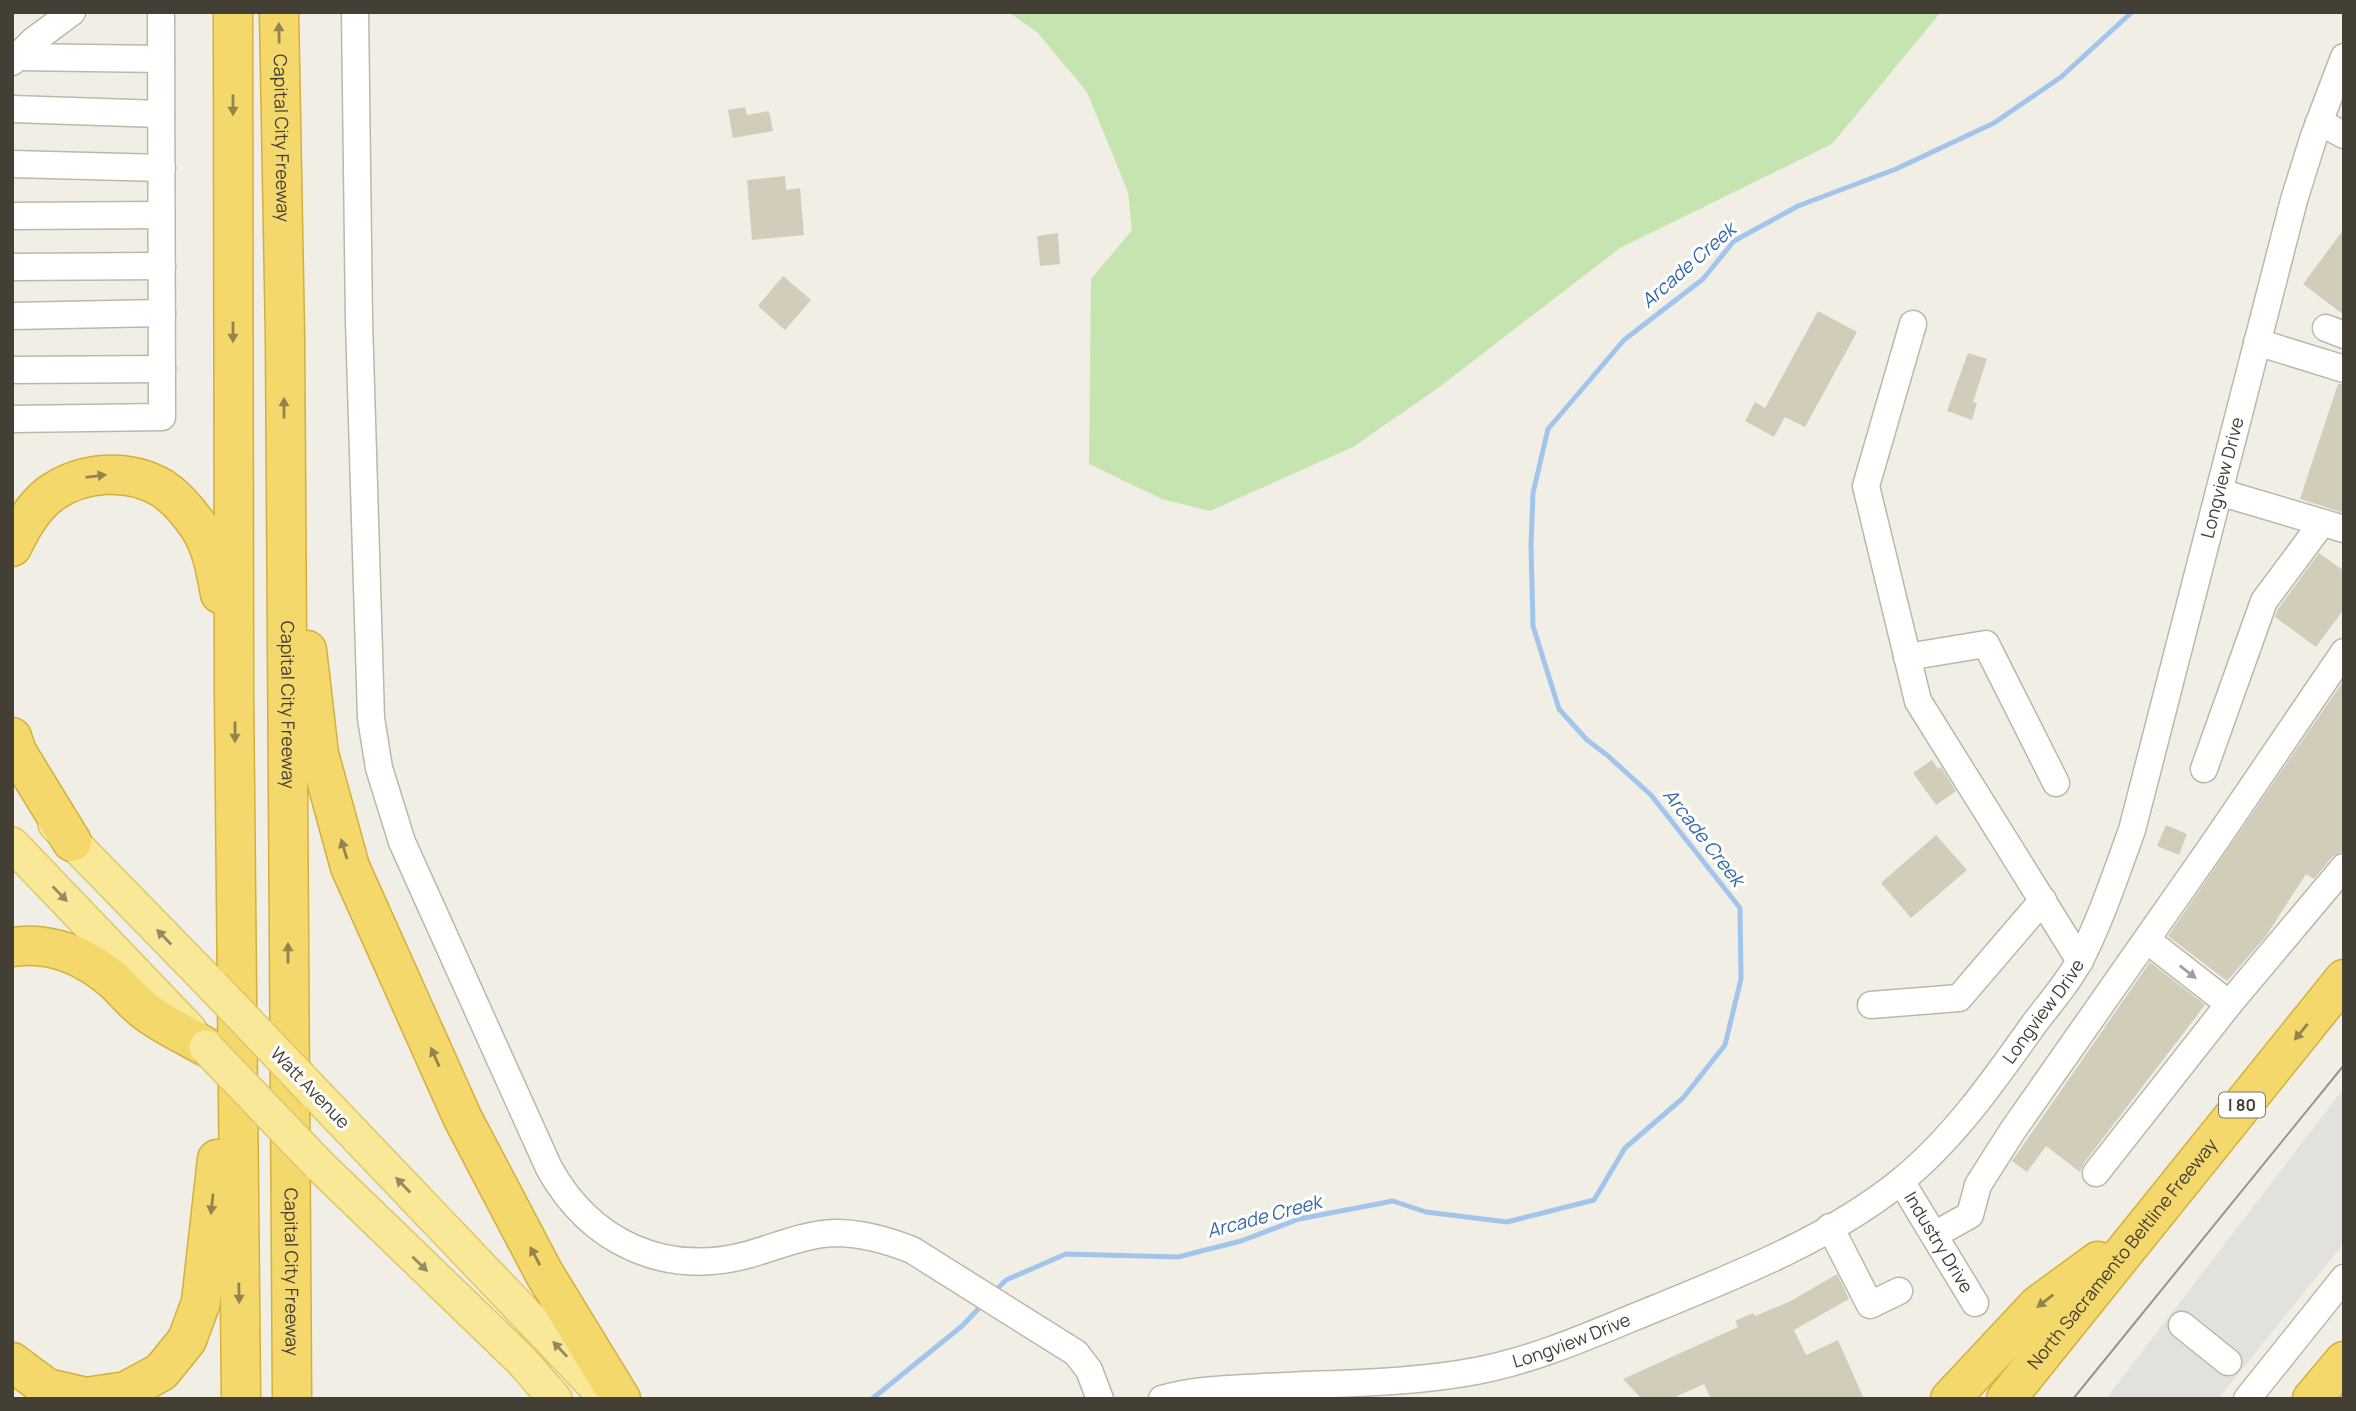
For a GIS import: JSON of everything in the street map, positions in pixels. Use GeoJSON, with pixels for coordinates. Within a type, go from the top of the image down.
{"type":"FeatureCollection","features":[{"type":"Feature","properties":{"kind":"highway"},"geometry":{"type":"LineString","coordinates":[[12,1362],[47,1388],[86,1397],[126,1391],[161,1371],[187,1340],[201,1302],[224,982],[234,664],[233,12]]}},
{"type":"Feature","properties":{"kind":"highway","name":"Capital City Freeway"},"geometry":{"type":"LineString","coordinates":[[279,12],[292,1399]]}},
{"type":"Feature","properties":{"kind":"highway"},"geometry":{"type":"LineString","coordinates":[[284,446],[319,754],[349,867],[463,1119],[544,1273],[621,1399]]}},
{"type":"Feature","properties":{"kind":"highway"},"geometry":{"type":"LineString","coordinates":[[12,547],[25,521],[49,495],[85,477],[127,475],[148,480],[165,490],[201,530],[213,559],[234,664]]}},
{"type":"Feature","properties":{"kind":"highway"},"geometry":{"type":"LineString","coordinates":[[12,737],[17,752],[72,842]]}},
{"type":"Feature","properties":{"kind":"highway"},"geometry":{"type":"LineString","coordinates":[[12,947],[27,945],[56,948],[82,958],[111,979],[146,1011],[206,1047]]}},
{"type":"Feature","properties":{"kind":"highway","name":"North Sacramento Beltline Freeway"},"geometry":{"type":"LineString","coordinates":[[2006,1399],[2344,979]]}},
{"type":"Feature","properties":{"kind":"highway"},"geometry":{"type":"LineString","coordinates":[[224,982],[241,1399]]}},
{"type":"Feature","properties":{"kind":"highway"},"geometry":{"type":"LineString","coordinates":[[1950,1399],[2038,1305],[2139,1231]]}},
{"type":"Feature","properties":{"kind":"highway"},"geometry":{"type":"LineString","coordinates":[[2312,1399],[2344,1361]]}},
{"type":"Feature","properties":{"kind":"highway"},"geometry":{"type":"LineString","coordinates":[[2320,1399],[2344,1366]]}},
{"type":"Feature","properties":{"kind":"main road","name":"Watt Avenue"},"geometry":{"type":"LineString","coordinates":[[12,777],[72,842],[224,982],[315,1093],[607,1399]]}},
{"type":"Feature","properties":{"kind":"main road"},"geometry":{"type":"LineString","coordinates":[[12,844],[319,1165],[522,1361],[555,1399]]}},
{"type":"Feature","properties":{"kind":"street"},"geometry":{"type":"LineString","coordinates":[[15,59],[33,40],[72,12]]}},
{"type":"Feature","properties":{"kind":"street"},"geometry":{"type":"LineString","coordinates":[[12,419],[162,417],[161,12]]}},
{"type":"Feature","properties":{"kind":"street"},"geometry":{"type":"LineString","coordinates":[[355,12],[359,308],[371,719],[379,768],[401,842],[549,1168],[568,1198],[590,1221],[616,1240],[663,1258],[721,1261],[799,1239],[835,1233],[861,1234],[912,1250],[1076,1353],[1089,1370],[1100,1399]]}},
{"type":"Feature","properties":{"kind":"street","name":"Longview Drive"},"geometry":{"type":"LineString","coordinates":[[1161,1399],[1209,1390],[1400,1389],[1552,1350],[1691,1294],[1770,1259],[1830,1227],[1901,1181],[1964,1116],[2002,1069],[2080,961],[2118,870],[2132,830],[2294,200],[2319,122],[2344,57]]}},
{"type":"Feature","properties":{"kind":"street"},"geometry":{"type":"LineString","coordinates":[[15,59],[162,59]]}},
{"type":"Feature","properties":{"kind":"street"},"geometry":{"type":"LineString","coordinates":[[12,109],[161,114]]}},
{"type":"Feature","properties":{"kind":"street"},"geometry":{"type":"LineString","coordinates":[[2319,122],[2344,135]]}},
{"type":"Feature","properties":{"kind":"street"},"geometry":{"type":"LineString","coordinates":[[12,164],[162,168]]}},
{"type":"Feature","properties":{"kind":"street"},"geometry":{"type":"LineString","coordinates":[[12,216],[162,215]]}},
{"type":"Feature","properties":{"kind":"street"},"geometry":{"type":"LineString","coordinates":[[12,267],[162,266]]}},
{"type":"Feature","properties":{"kind":"street"},"geometry":{"type":"LineString","coordinates":[[12,316],[162,313]]}},
{"type":"Feature","properties":{"kind":"street"},"geometry":{"type":"LineString","coordinates":[[1913,324],[1866,486],[1918,701],[2080,961]]}},
{"type":"Feature","properties":{"kind":"street"},"geometry":{"type":"LineString","coordinates":[[2258,342],[2344,369]]}},
{"type":"Feature","properties":{"kind":"street"},"geometry":{"type":"LineString","coordinates":[[12,370],[162,369]]}},
{"type":"Feature","properties":{"kind":"street"},"geometry":{"type":"LineString","coordinates":[[2204,769],[2264,601],[2333,526],[2218,492]]}},
{"type":"Feature","properties":{"kind":"street"},"geometry":{"type":"LineString","coordinates":[[1908,657],[1986,644],[2056,783]]}},
{"type":"Feature","properties":{"kind":"street"},"geometry":{"type":"LineString","coordinates":[[1934,1235],[1970,1215],[1978,1185],[2344,652]]}},
{"type":"Feature","properties":{"kind":"street"},"geometry":{"type":"LineString","coordinates":[[2096,1173],[2229,1004],[2344,867]]}},
{"type":"Feature","properties":{"kind":"street"},"geometry":{"type":"LineString","coordinates":[[1871,1005],[1959,998],[2043,900]]}},
{"type":"Feature","properties":{"kind":"street"},"geometry":{"type":"LineString","coordinates":[[2147,940],[2229,1004]]}},
{"type":"Feature","properties":{"kind":"street","name":"Industry Drive"},"geometry":{"type":"LineString","coordinates":[[1901,1181],[1975,1303]]}},
{"type":"Feature","properties":{"kind":"street"},"geometry":{"type":"LineString","coordinates":[[1830,1227],[1870,1305],[1899,1291]]}},
{"type":"Feature","properties":{"kind":"street"},"geometry":{"type":"LineString","coordinates":[[2247,1399],[2344,1278]]}},
{"type":"Feature","properties":{"kind":"street"},"geometry":{"type":"LineString","coordinates":[[2182,1325],[2228,1362]]}},
{"type":"Feature","properties":{"kind":"green space"},"geometry":{"type":"Polygon","coordinates":[[[1008,12],[1941,12],[1832,144],[1620,248],[1438,388],[1353,447],[1210,511],[1162,499],[1089,464],[1091,279],[1132,230],[1128,192],[1087,92],[1037,32],[1008,12]]]}},
{"type":"Feature","properties":{"kind":"shaded area"},"geometry":{"type":"Polygon","coordinates":[[[2344,1088],[2344,1243],[2218,1399],[2106,1399],[2344,1088]]]}},
{"type":"Feature","properties":{"kind":"building"},"geometry":{"type":"Polygon","coordinates":[[[745,107],[747,115],[769,111],[773,131],[733,138],[728,110],[745,107]]]}},
{"type":"Feature","properties":{"kind":"building"},"geometry":{"type":"Polygon","coordinates":[[[785,176],[786,190],[800,188],[804,235],[752,240],[747,180],[785,176]]]}},
{"type":"Feature","properties":{"kind":"building"},"geometry":{"type":"Polygon","coordinates":[[[2344,229],[2344,315],[2303,284],[2344,229]]]}},
{"type":"Feature","properties":{"kind":"building"},"geometry":{"type":"Polygon","coordinates":[[[1058,233],[1060,264],[1040,266],[1037,236],[1058,233]]]}},
{"type":"Feature","properties":{"kind":"building"},"geometry":{"type":"Polygon","coordinates":[[[783,276],[811,300],[785,330],[758,306],[783,276]]]}},
{"type":"Feature","properties":{"kind":"building"},"geometry":{"type":"Polygon","coordinates":[[[1818,311],[1857,332],[1805,427],[1785,417],[1774,437],[1745,421],[1755,402],[1765,408],[1818,311]]]}},
{"type":"Feature","properties":{"kind":"building"},"geometry":{"type":"Polygon","coordinates":[[[1968,353],[1987,359],[1973,402],[1977,403],[1972,420],[1947,411],[1968,353]]]}},
{"type":"Feature","properties":{"kind":"building"},"geometry":{"type":"Polygon","coordinates":[[[2338,384],[2344,384],[2344,513],[2300,499],[2338,384]]]}},
{"type":"Feature","properties":{"kind":"building"},"geometry":{"type":"Polygon","coordinates":[[[2319,553],[2344,571],[2344,609],[2316,647],[2275,617],[2319,553]]]}},
{"type":"Feature","properties":{"kind":"building"},"geometry":{"type":"Polygon","coordinates":[[[2344,680],[2344,850],[2332,857],[2314,879],[2306,874],[2266,936],[2227,981],[2168,936],[2344,680]]]}},
{"type":"Feature","properties":{"kind":"building"},"geometry":{"type":"Polygon","coordinates":[[[1932,760],[1938,769],[1941,767],[1956,791],[1936,805],[1913,773],[1932,760]]]}},
{"type":"Feature","properties":{"kind":"building"},"geometry":{"type":"Polygon","coordinates":[[[2166,825],[2187,834],[2179,855],[2157,846],[2166,825]]]}},
{"type":"Feature","properties":{"kind":"building"},"geometry":{"type":"Polygon","coordinates":[[[1936,835],[1967,870],[1911,918],[1881,883],[1936,835]]]}},
{"type":"Feature","properties":{"kind":"building"},"geometry":{"type":"Polygon","coordinates":[[[2150,962],[2205,1005],[2084,1163],[2080,1172],[2046,1146],[2027,1172],[2012,1161],[2150,962]]]}},
{"type":"Feature","properties":{"kind":"building"},"geometry":{"type":"Polygon","coordinates":[[[1837,1274],[1849,1299],[1794,1330],[1806,1355],[1838,1340],[1864,1399],[1711,1399],[1704,1384],[1671,1399],[1642,1399],[1623,1379],[1738,1327],[1735,1321],[1791,1301],[1837,1274]]]}},
{"type":"Feature","properties":{"kind":"waterway","name":"Arcade Creek"},"geometry":{"type":"LineString","coordinates":[[993,1293],[1006,1280],[1066,1254],[1178,1257],[1241,1241],[1299,1219],[1393,1201],[1426,1212],[1507,1222],[1594,1200],[1625,1148],[1683,1098],[1725,1045],[1741,979],[1740,908],[1651,795],[1587,740],[1559,709],[1533,626],[1533,493],[1548,429],[1624,340],[1703,279],[1734,241],[1798,206],[1896,169],[1994,123],[2061,77],[2132,12]]}},
{"type":"Feature","properties":{"kind":"waterway","name":"Arcade Creek"},"geometry":{"type":"LineString","coordinates":[[872,1399],[962,1326],[984,1303]]}},
{"type":"Feature","properties":{"kind":"tram line"},"geometry":{"type":"LineString","coordinates":[[2073,1399],[2344,1065]]}}]}
